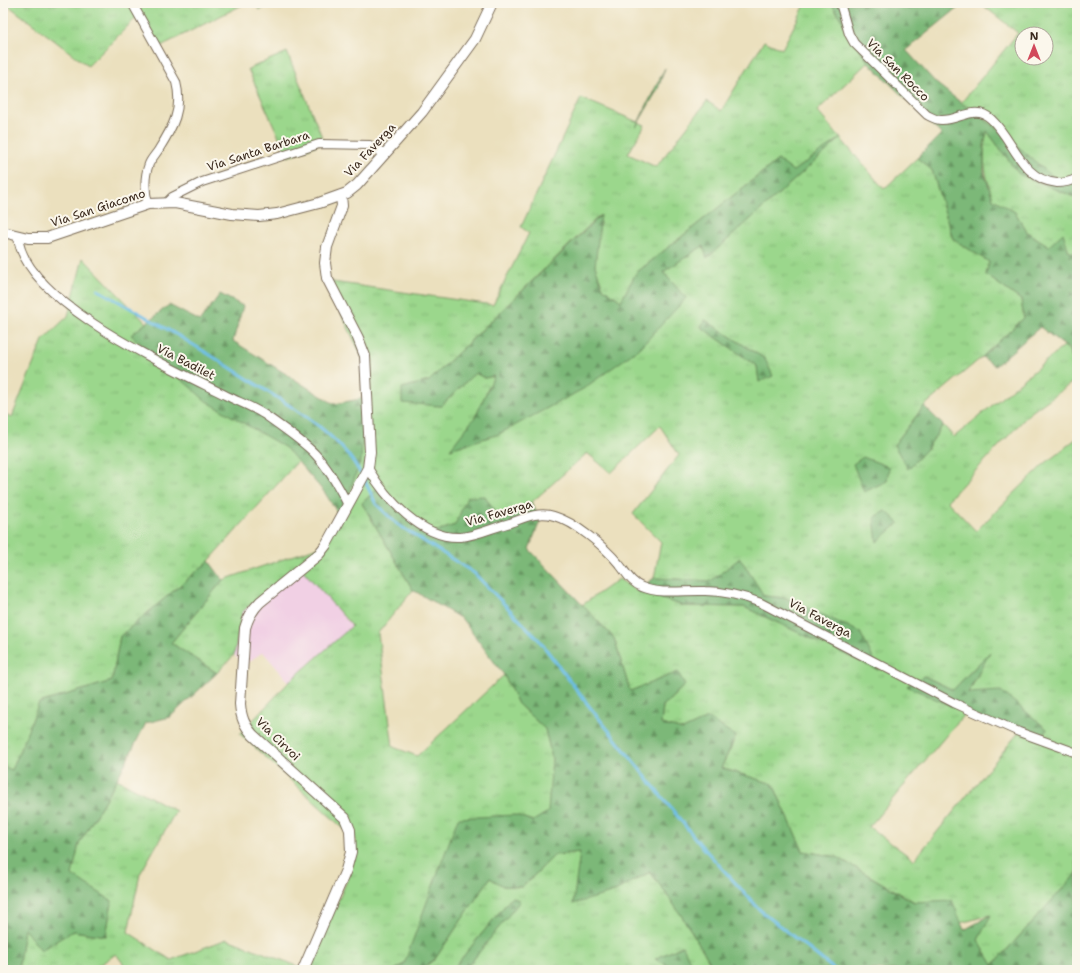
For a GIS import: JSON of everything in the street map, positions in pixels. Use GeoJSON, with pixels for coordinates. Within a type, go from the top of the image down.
{"type":"FeatureCollection","features":[{"type":"Feature","properties":{"kind":"street"},"geometry":{"type":"LineString","coordinates":[[132,3],[176,82],[179,94],[179,105],[174,124],[149,165],[144,190],[148,204]]}},
{"type":"Feature","properties":{"kind":"street","name":"Via Faverga"},"geometry":{"type":"LineString","coordinates":[[341,195],[357,185],[399,140],[422,112],[474,39],[492,3]]}},
{"type":"Feature","properties":{"kind":"street","name":"Via San Rocco"},"geometry":{"type":"LineString","coordinates":[[840,3],[849,34],[854,43],[927,115],[942,120],[969,113],[984,114],[996,124],[1034,176],[1043,181],[1063,183],[1077,178]]}},
{"type":"Feature","properties":{"kind":"street","name":"Via Santa Barbara"},"geometry":{"type":"LineString","coordinates":[[166,203],[172,197],[202,182],[319,144],[370,145],[385,154]]}},
{"type":"Feature","properties":{"kind":"street"},"geometry":{"type":"LineString","coordinates":[[341,195],[342,206],[326,247],[325,263],[328,278],[358,338],[365,356],[370,442],[368,468]]}},
{"type":"Feature","properties":{"kind":"street","name":"Via San Giacomo"},"geometry":{"type":"LineString","coordinates":[[3,232],[18,237],[47,238],[148,204],[166,203],[236,215],[259,216],[277,214],[323,202],[341,195]]}},
{"type":"Feature","properties":{"kind":"street","name":"Via Badilet"},"geometry":{"type":"LineString","coordinates":[[18,237],[24,257],[40,279],[60,299],[133,348],[264,414],[315,453],[335,479],[348,505]]}},
{"type":"Feature","properties":{"kind":"street","name":"Via Faverga"},"geometry":{"type":"LineString","coordinates":[[368,468],[376,481],[392,500],[424,528],[433,533],[461,537],[532,515],[553,515],[573,525],[596,542],[619,564],[635,583],[643,587],[662,590],[718,591],[761,603],[954,703],[1019,732],[1077,753]]}},
{"type":"Feature","properties":{"kind":"street","name":"Via Cirvoi"},"geometry":{"type":"LineString","coordinates":[[302,970],[346,870],[351,852],[350,830],[345,818],[253,736],[246,727],[241,716],[240,704],[245,628],[252,610],[319,554],[358,488],[368,468]]}},
{"type":"Feature","properties":{"kind":"shaded area"},"geometry":{"type":"Polygon","coordinates":[[[300,566],[352,627],[289,682],[263,652],[245,664],[234,655],[242,612],[300,566]]]}},
{"type":"Feature","properties":{"kind":"green space"},"geometry":{"type":"Polygon","coordinates":[[[5,3],[246,3],[159,47],[140,14],[88,66],[5,3]]]}},
{"type":"Feature","properties":{"kind":"green space"},"geometry":{"type":"Polygon","coordinates":[[[255,3],[275,3],[259,10],[255,3]]]}},
{"type":"Feature","properties":{"kind":"green space"},"geometry":{"type":"Polygon","coordinates":[[[806,3],[831,3],[868,62],[817,111],[884,189],[917,158],[932,170],[953,239],[989,262],[986,275],[1021,300],[1024,318],[982,357],[924,406],[894,445],[908,468],[926,450],[943,425],[954,437],[1064,346],[1073,357],[1077,379],[1030,413],[947,501],[976,531],[1043,465],[1077,438],[1077,828],[1074,830],[1077,873],[993,965],[978,940],[990,915],[961,923],[952,901],[915,902],[837,857],[803,851],[773,784],[721,768],[736,737],[708,718],[683,730],[661,724],[663,706],[685,685],[678,673],[630,691],[614,638],[582,605],[619,579],[637,591],[684,606],[744,607],[878,670],[786,598],[764,596],[740,559],[711,581],[654,578],[661,542],[633,514],[679,455],[660,426],[611,473],[587,453],[532,502],[499,519],[485,496],[455,525],[429,534],[377,489],[362,503],[413,590],[378,633],[393,747],[417,756],[504,675],[518,704],[545,729],[552,758],[549,812],[533,821],[515,815],[404,964],[395,970],[309,970],[350,873],[356,840],[240,734],[289,682],[352,626],[300,567],[242,612],[234,655],[217,673],[171,643],[223,580],[321,546],[340,517],[361,460],[363,359],[326,281],[493,305],[529,233],[521,227],[581,98],[645,125],[628,154],[656,167],[707,101],[721,111],[764,41],[782,49],[806,3]],[[837,141],[793,172],[778,160],[636,273],[621,301],[603,288],[595,266],[600,215],[429,381],[402,388],[441,406],[475,373],[485,378],[494,376],[475,417],[451,449],[685,298],[663,272],[703,245],[707,258],[837,141]],[[705,320],[702,327],[757,366],[759,381],[765,359],[705,320]],[[989,653],[953,690],[924,676],[907,686],[966,712],[869,827],[914,860],[1019,732],[968,694],[989,653]]]}},
{"type":"Feature","properties":{"kind":"green space"},"geometry":{"type":"Polygon","coordinates":[[[831,3],[889,3],[909,9],[921,3],[964,3],[906,50],[936,83],[973,112],[998,129],[1053,177],[1077,185],[1077,198],[1019,174],[987,131],[984,145],[984,172],[993,199],[1015,212],[1027,232],[1049,246],[1063,233],[1069,252],[1077,253],[1077,370],[1070,350],[1040,327],[995,366],[982,357],[1024,318],[1021,300],[986,275],[989,262],[953,239],[932,170],[917,158],[941,134],[868,62],[831,3]]]}},
{"type":"Feature","properties":{"kind":"green space"},"geometry":{"type":"Polygon","coordinates":[[[889,3],[921,3],[909,9],[889,3]]]}},
{"type":"Feature","properties":{"kind":"green space"},"geometry":{"type":"Polygon","coordinates":[[[980,3],[1077,3],[1077,185],[1053,177],[998,129],[961,103],[1014,38],[1014,66],[1054,66],[1054,26],[1014,26],[1014,30],[980,3]]]}},
{"type":"Feature","properties":{"kind":"green space"},"geometry":{"type":"Polygon","coordinates":[[[287,52],[324,142],[288,157],[248,69],[287,52]]]}},
{"type":"Feature","properties":{"kind":"green space"},"geometry":{"type":"Polygon","coordinates":[[[665,68],[658,89],[636,127],[665,68]]]}},
{"type":"Feature","properties":{"kind":"green space"},"geometry":{"type":"Polygon","coordinates":[[[987,131],[1019,174],[1077,198],[1077,253],[1049,246],[1027,232],[1015,212],[993,199],[984,158],[987,131]]]}},
{"type":"Feature","properties":{"kind":"green space"},"geometry":{"type":"Polygon","coordinates":[[[841,138],[707,258],[703,246],[663,272],[686,298],[640,348],[583,389],[499,434],[450,449],[475,417],[494,376],[485,378],[475,373],[441,406],[402,403],[402,388],[429,381],[601,215],[595,266],[603,288],[621,301],[636,273],[778,160],[793,171],[841,138]]]}},
{"type":"Feature","properties":{"kind":"green space"},"geometry":{"type":"Polygon","coordinates":[[[83,258],[146,323],[131,335],[286,448],[298,461],[209,561],[120,636],[112,681],[39,703],[12,771],[3,766],[3,413],[12,417],[43,340],[68,316],[83,258]]]}},
{"type":"Feature","properties":{"kind":"green space"},"geometry":{"type":"Polygon","coordinates":[[[220,294],[243,306],[233,341],[334,404],[365,398],[361,460],[340,517],[325,493],[286,448],[206,401],[131,335],[169,305],[200,321],[220,294]]]}},
{"type":"Feature","properties":{"kind":"green space"},"geometry":{"type":"Polygon","coordinates":[[[705,320],[765,359],[773,376],[759,382],[757,366],[701,327],[705,320]]]}},
{"type":"Feature","properties":{"kind":"green space"},"geometry":{"type":"Polygon","coordinates":[[[924,406],[943,425],[926,450],[908,469],[894,445],[924,406]]]}},
{"type":"Feature","properties":{"kind":"green space"},"geometry":{"type":"Polygon","coordinates":[[[863,457],[889,467],[887,481],[864,492],[853,464],[863,457]]]}},
{"type":"Feature","properties":{"kind":"green space"},"geometry":{"type":"Polygon","coordinates":[[[377,489],[429,534],[455,525],[467,497],[485,496],[499,519],[532,502],[540,521],[529,549],[614,638],[630,691],[678,672],[685,685],[663,706],[661,724],[683,730],[708,718],[736,736],[721,768],[773,784],[803,851],[837,857],[914,902],[952,900],[964,930],[991,915],[978,940],[993,965],[1077,873],[1077,970],[714,970],[684,920],[650,872],[611,893],[573,904],[580,852],[555,855],[522,887],[503,886],[490,878],[435,959],[420,970],[395,970],[404,964],[458,818],[515,815],[533,821],[548,812],[552,758],[545,729],[518,704],[504,675],[462,619],[413,590],[362,503],[377,489]]]}},
{"type":"Feature","properties":{"kind":"green space"},"geometry":{"type":"Polygon","coordinates":[[[886,511],[899,523],[877,542],[874,518],[886,511]]]}},
{"type":"Feature","properties":{"kind":"green space"},"geometry":{"type":"Polygon","coordinates":[[[740,558],[764,596],[786,598],[860,632],[879,670],[744,607],[684,606],[637,591],[654,578],[711,581],[740,558]]]}},
{"type":"Feature","properties":{"kind":"green space"},"geometry":{"type":"Polygon","coordinates":[[[209,561],[223,580],[171,643],[217,673],[170,717],[146,723],[117,779],[79,844],[72,875],[112,901],[106,936],[73,931],[41,950],[24,929],[18,970],[3,970],[3,766],[12,770],[39,703],[112,681],[120,636],[209,561]]]}},
{"type":"Feature","properties":{"kind":"green space"},"geometry":{"type":"Polygon","coordinates":[[[990,652],[968,693],[1001,691],[1047,729],[1044,735],[1026,732],[991,722],[907,686],[924,676],[953,690],[990,652]]]}},
{"type":"Feature","properties":{"kind":"green space"},"geometry":{"type":"Polygon","coordinates":[[[117,779],[176,811],[140,874],[128,932],[171,960],[227,939],[308,970],[128,970],[116,954],[92,970],[18,970],[24,928],[41,949],[73,931],[106,936],[112,901],[71,875],[79,844],[117,779]]]}},
{"type":"Feature","properties":{"kind":"green space"},"geometry":{"type":"Polygon","coordinates":[[[580,852],[611,893],[650,872],[684,920],[714,970],[694,970],[682,946],[656,959],[674,968],[674,970],[465,970],[519,901],[512,897],[452,970],[420,970],[435,959],[490,878],[503,886],[522,887],[555,855],[580,852]]]}},
{"type":"Feature","properties":{"kind":"green space"},"geometry":{"type":"Polygon","coordinates":[[[512,897],[520,901],[465,970],[452,970],[512,897]]]}},
{"type":"Feature","properties":{"kind":"green space"},"geometry":{"type":"Polygon","coordinates":[[[683,946],[694,970],[674,970],[673,968],[655,959],[683,946]]]}},
{"type":"Feature","properties":{"kind":"waterway"},"geometry":{"type":"LineString","coordinates":[[98,290],[200,349],[302,414],[341,446],[352,459],[361,474]]}},
{"type":"Feature","properties":{"kind":"waterway"},"geometry":{"type":"LineString","coordinates":[[364,479],[376,504],[397,524],[474,573],[539,640],[589,706],[699,843],[760,910],[835,970]]}}]}
